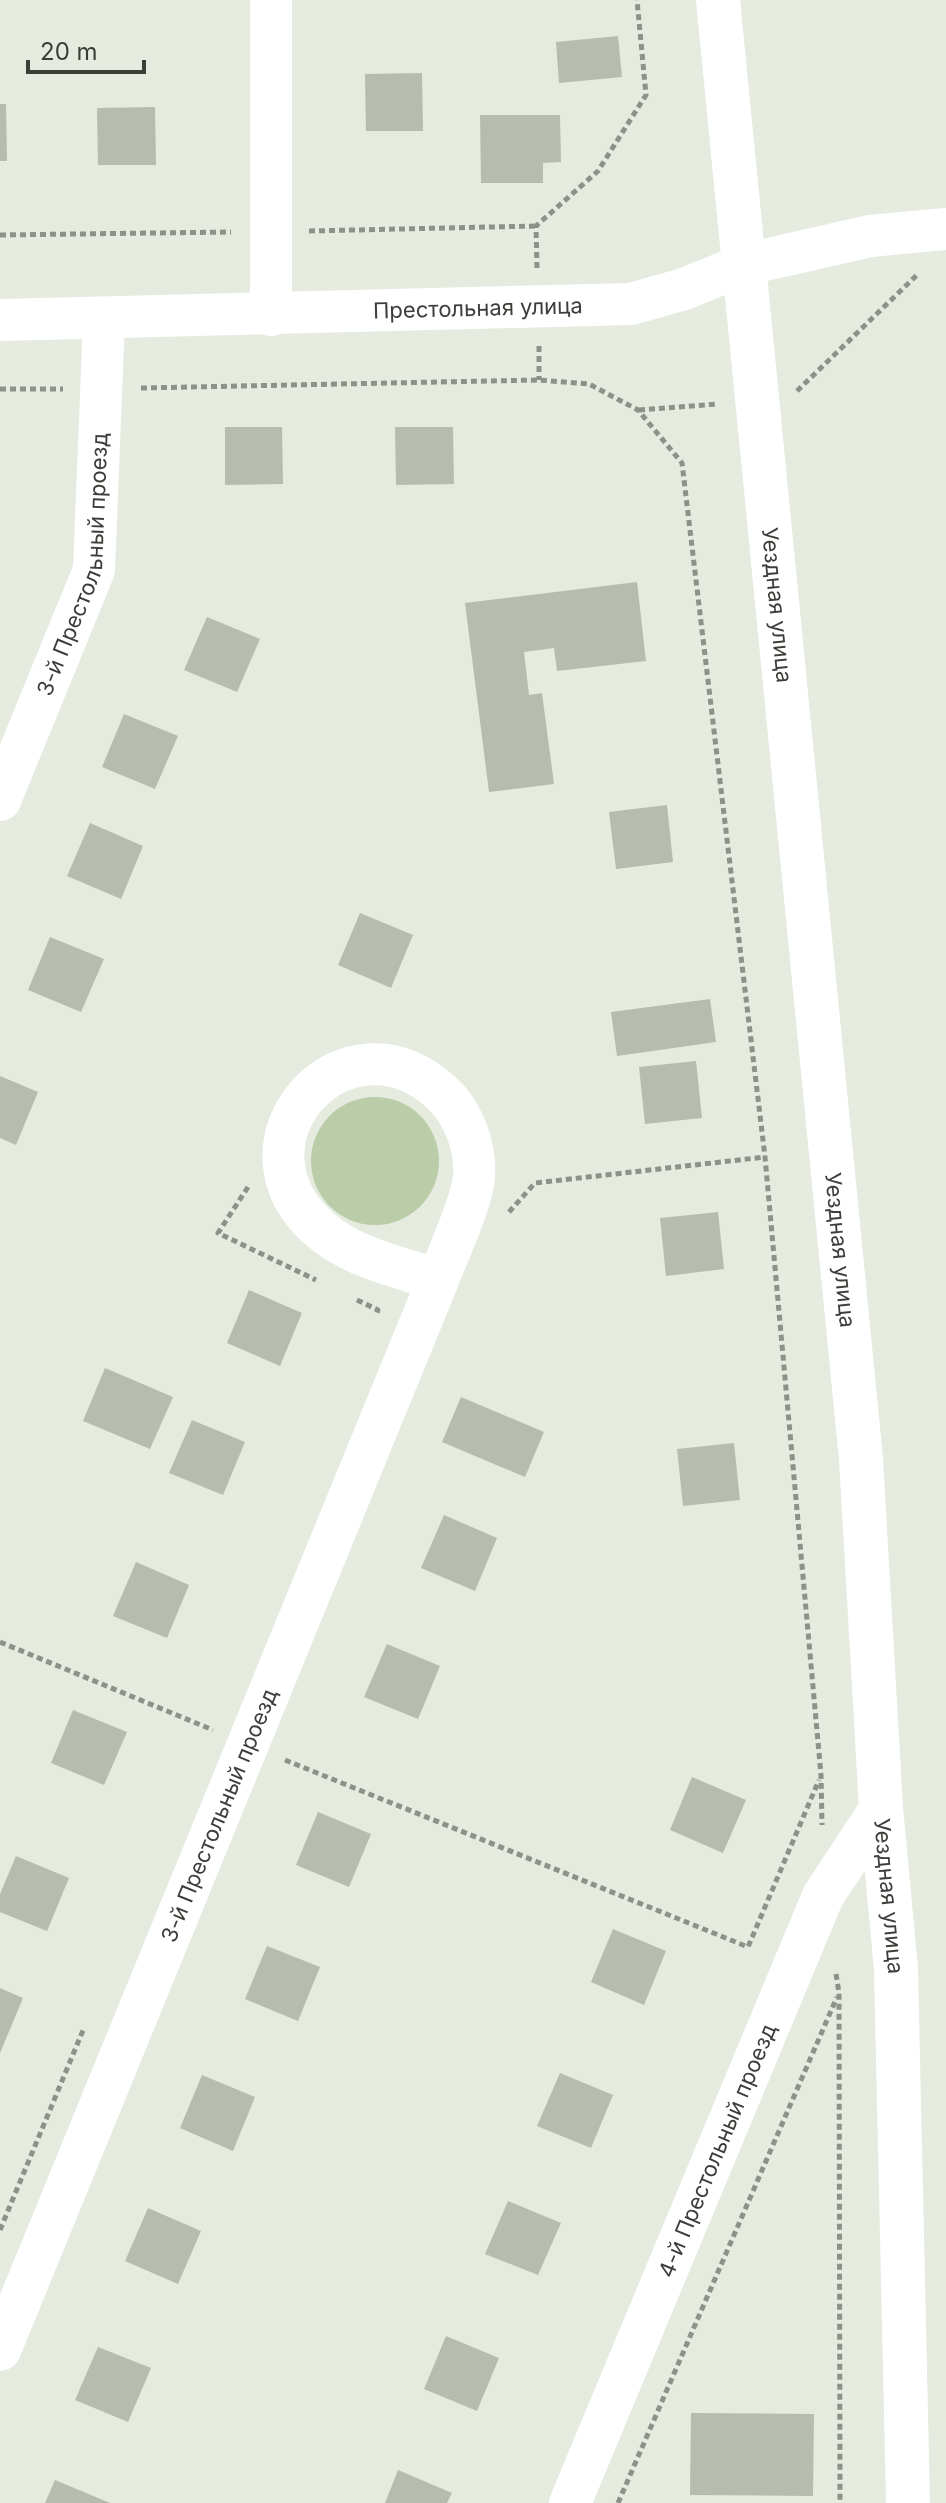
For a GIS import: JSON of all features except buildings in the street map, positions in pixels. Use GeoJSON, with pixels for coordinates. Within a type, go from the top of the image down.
{"type":"FeatureCollection","features":[{"type":"Feature","properties":{"kind":"street"},"geometry":{"type":"LineString","coordinates":[[271,0],[271,315]]}},
{"type":"Feature","properties":{"kind":"street","name":"Уездная улица"},"geometry":{"type":"LineString","coordinates":[[718,0],[861,1459],[881,1808],[896,1969],[908,2503]]}},
{"type":"Feature","properties":{"kind":"street","name":"Престольная улица"},"geometry":{"type":"LineString","coordinates":[[0,320],[538,309],[631,304],[684,289],[743,265],[870,236],[946,229]]}},
{"type":"Feature","properties":{"kind":"street","name":"3-й Престольный проезд"},"geometry":{"type":"LineString","coordinates":[[0,800],[94,570],[104,319]]}},
{"type":"Feature","properties":{"kind":"street","name":"3-й Престольный проезд"},"geometry":{"type":"LineString","coordinates":[[0,2350],[438,1280],[474,1178],[470,1140],[455,1106],[426,1079],[393,1065],[357,1065],[324,1078],[298,1103],[284,1136],[284,1172],[297,1206],[322,1231],[356,1252],[438,1280]]}},
{"type":"Feature","properties":{"kind":"street","name":"4-й Престольный проезд"},"geometry":{"type":"LineString","coordinates":[[570,2503],[823,1896],[881,1808]]}},
{"type":"Feature","properties":{"kind":"path"},"geometry":{"type":"LineString","coordinates":[[539,380],[536,226],[598,171],[646,95],[637,0]]}},
{"type":"Feature","properties":{"kind":"path"},"geometry":{"type":"LineString","coordinates":[[638,410],[757,401],[794,394],[925,267]]}},
{"type":"Feature","properties":{"kind":"path"},"geometry":{"type":"LineString","coordinates":[[0,389],[539,380],[589,384],[638,410],[682,463],[765,1157],[821,1775],[823,1896]]}},
{"type":"Feature","properties":{"kind":"path"},"geometry":{"type":"LineString","coordinates":[[508,1213],[535,1183],[765,1157]]}},
{"type":"Feature","properties":{"kind":"path"},"geometry":{"type":"LineString","coordinates":[[284,1172],[248,1186],[218,1233],[325,1284]]}},
{"type":"Feature","properties":{"kind":"path"},"geometry":{"type":"LineString","coordinates":[[352,1297],[378,1310],[373,1325]]}},
{"type":"Feature","properties":{"kind":"path"},"geometry":{"type":"LineString","coordinates":[[0,1642],[748,1947],[821,1775]]}},
{"type":"Feature","properties":{"kind":"path"},"geometry":{"type":"LineString","coordinates":[[203,1743],[215,1714]]}},
{"type":"Feature","properties":{"kind":"path"},"geometry":{"type":"LineString","coordinates":[[287,1760],[293,1746]]}},
{"type":"Feature","properties":{"kind":"path"},"geometry":{"type":"LineString","coordinates":[[834,1965],[839,1993],[840,2503]]}},
{"type":"Feature","properties":{"kind":"path"},"geometry":{"type":"LineString","coordinates":[[618,2503],[839,1993]]}},
{"type":"Feature","properties":{"kind":"path"},"geometry":{"type":"LineString","coordinates":[[0,2230],[86,2024]]}},
{"type":"Feature","properties":{"kind":"green space"},"geometry":{"type":"Polygon","coordinates":[[[375,1097],[399,1102],[420,1116],[434,1137],[439,1161],[434,1185],[420,1206],[399,1220],[375,1225],[351,1220],[330,1206],[316,1185],[311,1161],[316,1137],[330,1116],[351,1102],[375,1097]]]}}]}
